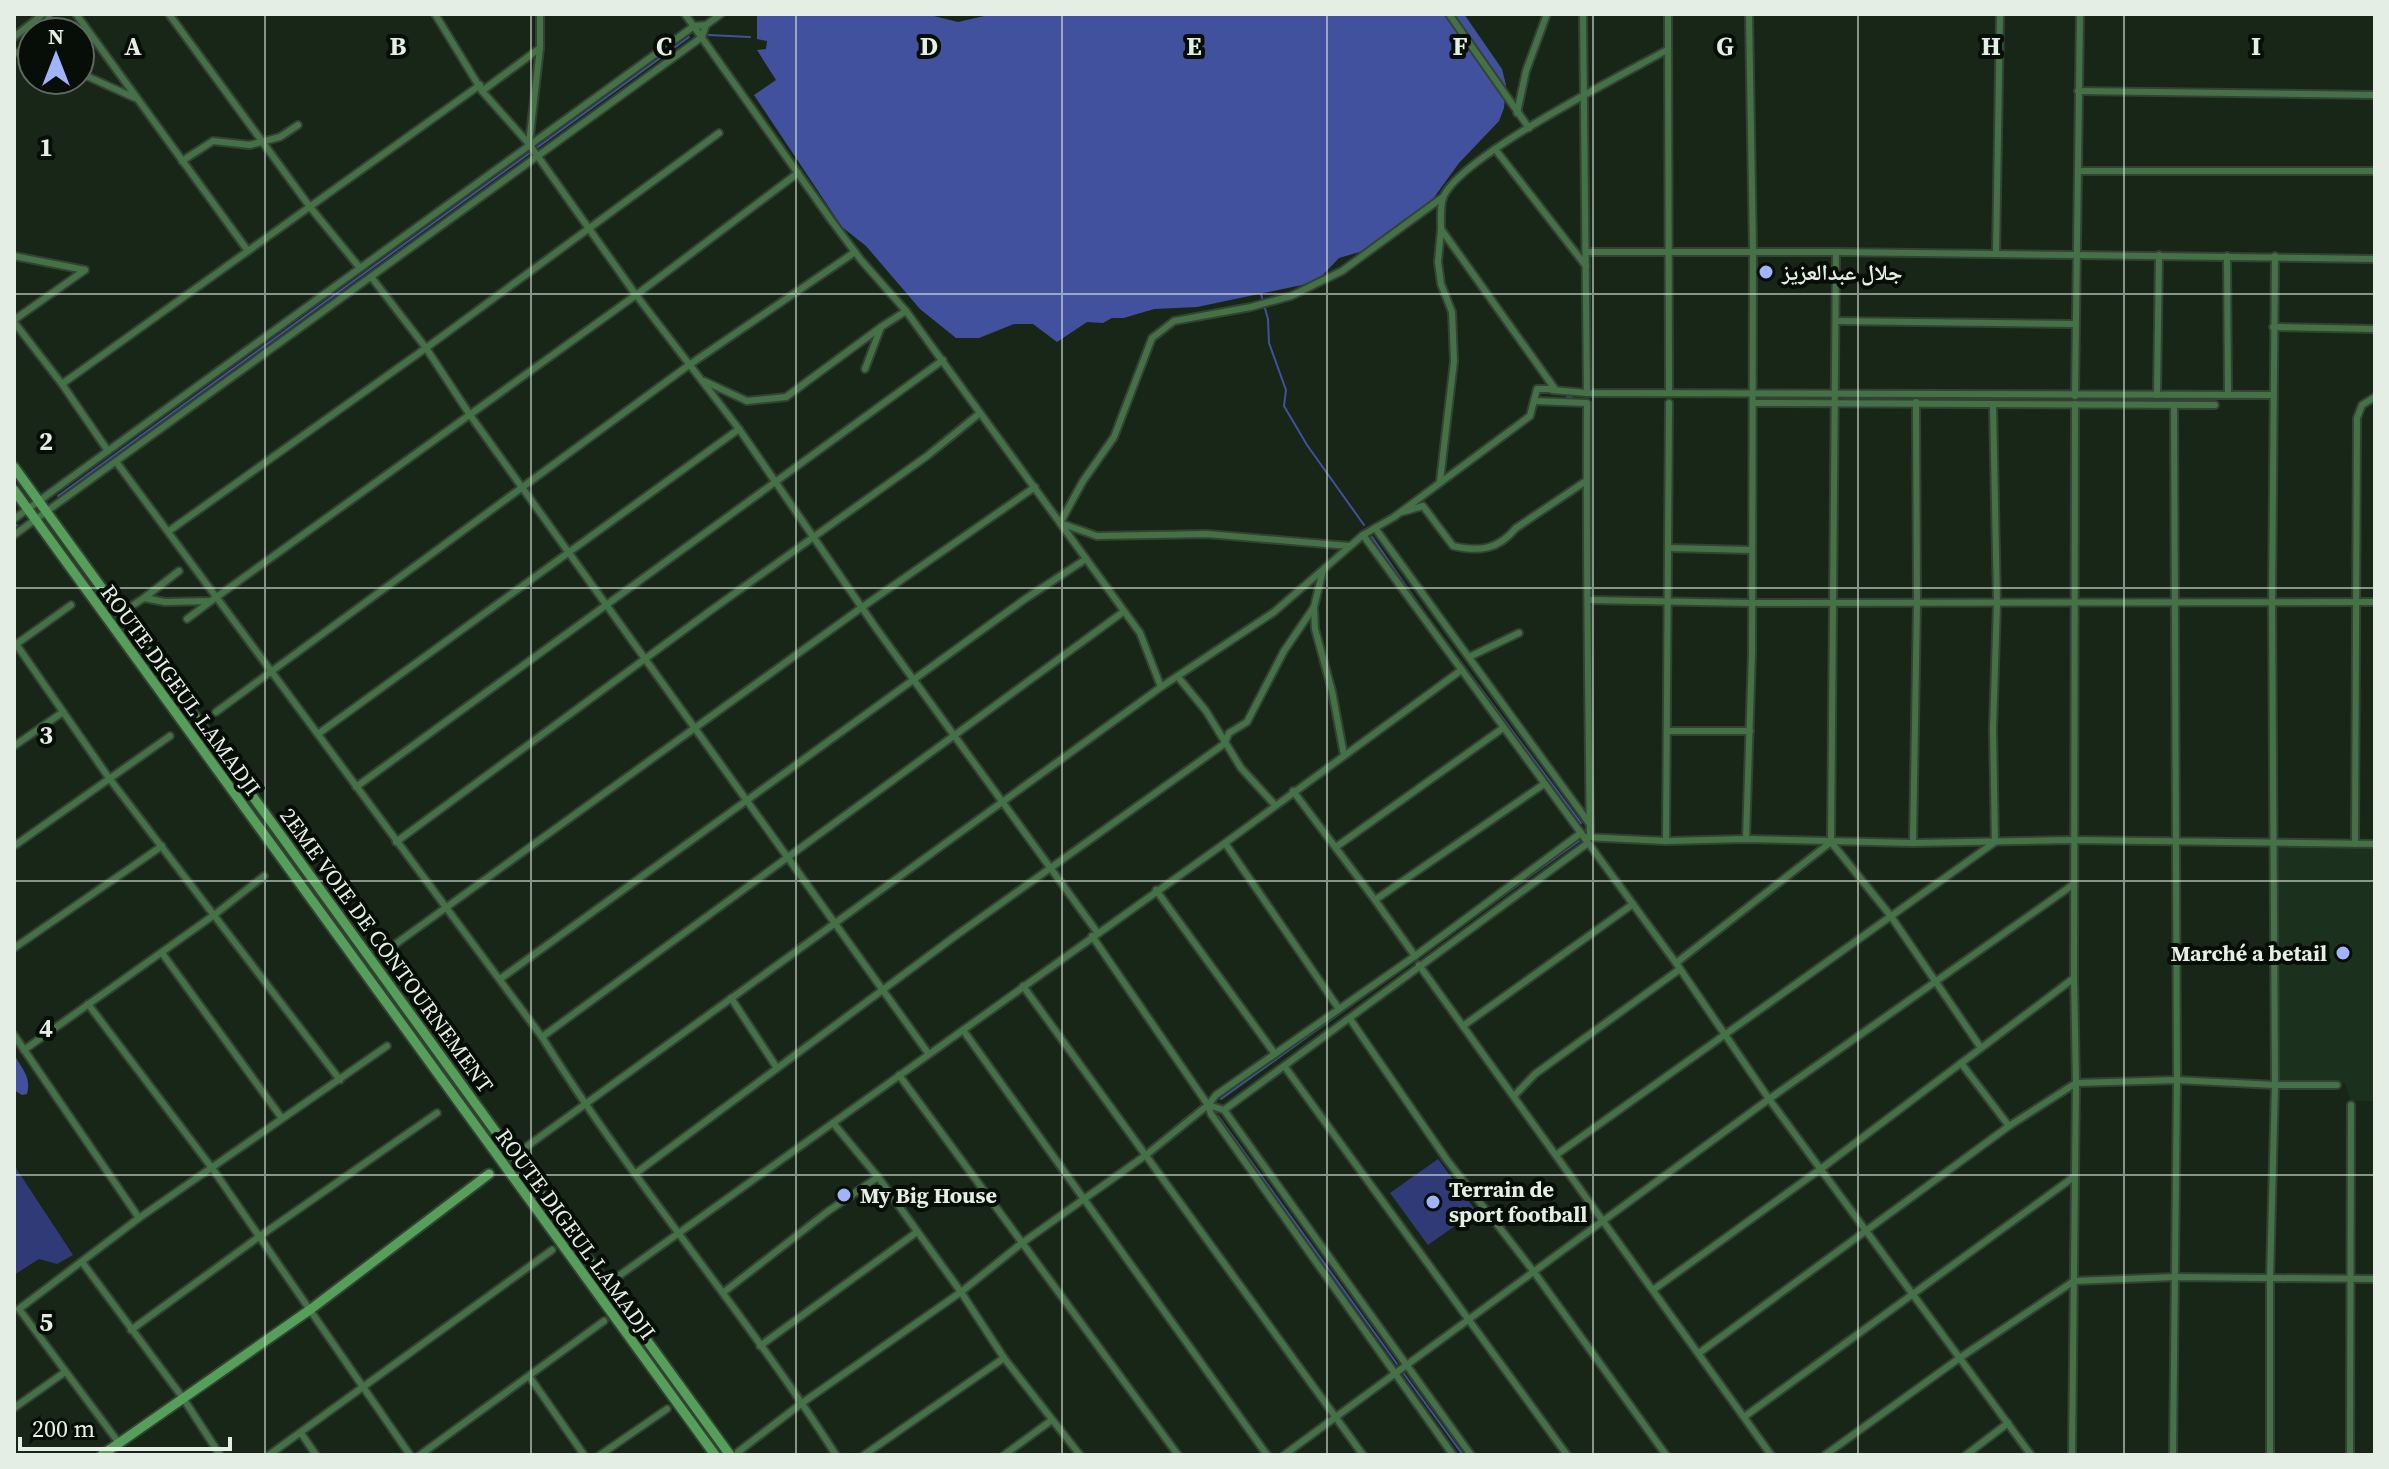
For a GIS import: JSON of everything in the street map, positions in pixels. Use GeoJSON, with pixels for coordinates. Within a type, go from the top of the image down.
{"type":"FeatureCollection","features":[{"type":"Feature","properties":{"kind":"main road","name":"2EME VOIE DE CONTOURNEMENT"},"geometry":{"type":"LineString","coordinates":[[14,467],[734,1454]]}},
{"type":"Feature","properties":{"kind":"main road","name":"ROUTE DIGEUL LAMADJI"},"geometry":{"type":"LineString","coordinates":[[14,490],[715,1455]]}},
{"type":"Feature","properties":{"kind":"main road"},"geometry":{"type":"LineString","coordinates":[[102,1455],[311,1309],[489,1174]]}},
{"type":"Feature","properties":{"kind":"street"},"geometry":{"type":"LineString","coordinates":[[14,37],[46,14]]}},
{"type":"Feature","properties":{"kind":"street"},"geometry":{"type":"LineString","coordinates":[[76,14],[248,251]]}},
{"type":"Feature","properties":{"kind":"street"},"geometry":{"type":"LineString","coordinates":[[169,14],[310,207],[360,268]]}},
{"type":"Feature","properties":{"kind":"street"},"geometry":{"type":"LineString","coordinates":[[435,14],[481,88],[530,146],[636,295],[739,429],[861,608],[1051,867],[1211,1114],[1400,1369],[1471,1455]]}},
{"type":"Feature","properties":{"kind":"street"},"geometry":{"type":"LineString","coordinates":[[530,146],[540,48],[540,14]]}},
{"type":"Feature","properties":{"kind":"street"},"geometry":{"type":"LineString","coordinates":[[685,14],[855,252],[943,360],[1144,641],[1161,687]]}},
{"type":"Feature","properties":{"kind":"street"},"geometry":{"type":"LineString","coordinates":[[14,519],[694,26],[706,25],[721,14]]}},
{"type":"Feature","properties":{"kind":"street"},"geometry":{"type":"LineString","coordinates":[[1449,14],[1529,128]]}},
{"type":"Feature","properties":{"kind":"street"},"geometry":{"type":"LineString","coordinates":[[1517,113],[1526,71],[1547,14]]}},
{"type":"Feature","properties":{"kind":"street"},"geometry":{"type":"LineString","coordinates":[[1583,14],[1587,393]]}},
{"type":"Feature","properties":{"kind":"street"},"geometry":{"type":"LineString","coordinates":[[1668,14],[1669,393]]}},
{"type":"Feature","properties":{"kind":"street"},"geometry":{"type":"LineString","coordinates":[[1746,839],[1753,403],[1749,14]]}},
{"type":"Feature","properties":{"kind":"street"},"geometry":{"type":"LineString","coordinates":[[1996,254],[2000,14]]}},
{"type":"Feature","properties":{"kind":"street"},"geometry":{"type":"LineString","coordinates":[[2075,396],[2080,14]]}},
{"type":"Feature","properties":{"kind":"street"},"geometry":{"type":"LineString","coordinates":[[14,535],[702,37],[706,25]]}},
{"type":"Feature","properties":{"kind":"street"},"geometry":{"type":"LineString","coordinates":[[62,384],[540,48]]}},
{"type":"Feature","properties":{"kind":"street"},"geometry":{"type":"LineString","coordinates":[[1060,523],[1083,481],[1114,437],[1152,338],[1174,321],[1291,296],[1342,271],[1443,197],[1460,173],[1495,149],[1667,50]]}},
{"type":"Feature","properties":{"kind":"street"},"geometry":{"type":"LineString","coordinates":[[96,80],[138,100]]}},
{"type":"Feature","properties":{"kind":"street"},"geometry":{"type":"LineString","coordinates":[[2078,91],[2375,95]]}},
{"type":"Feature","properties":{"kind":"street"},"geometry":{"type":"LineString","coordinates":[[182,161],[213,141],[250,145],[280,137],[298,125]]}},
{"type":"Feature","properties":{"kind":"street"},"geometry":{"type":"LineString","coordinates":[[169,531],[426,348],[719,133]]}},
{"type":"Feature","properties":{"kind":"street"},"geometry":{"type":"LineString","coordinates":[[1495,149],[1586,267]]}},
{"type":"Feature","properties":{"kind":"street"},"geometry":{"type":"LineString","coordinates":[[2078,171],[2375,171]]}},
{"type":"Feature","properties":{"kind":"street"},"geometry":{"type":"LineString","coordinates":[[187,619],[636,295],[798,173]]}},
{"type":"Feature","properties":{"kind":"street"},"geometry":{"type":"LineString","coordinates":[[1440,481],[1454,361],[1452,312],[1441,284],[1438,262],[1443,197]]}},
{"type":"Feature","properties":{"kind":"street"},"geometry":{"type":"LineString","coordinates":[[1441,229],[1555,389],[1537,389]]}},
{"type":"Feature","properties":{"kind":"street"},"geometry":{"type":"LineString","coordinates":[[1586,252],[1670,254],[1753,251],[2375,259]]}},
{"type":"Feature","properties":{"kind":"street"},"geometry":{"type":"LineString","coordinates":[[216,712],[689,365],[855,252]]}},
{"type":"Feature","properties":{"kind":"street"},"geometry":{"type":"LineString","coordinates":[[1836,252],[1831,842],[1890,915],[1981,1048]]}},
{"type":"Feature","properties":{"kind":"street"},"geometry":{"type":"LineString","coordinates":[[2157,395],[2159,255]]}},
{"type":"Feature","properties":{"kind":"street"},"geometry":{"type":"LineString","coordinates":[[14,256],[85,270],[14,321],[108,451]]}},
{"type":"Feature","properties":{"kind":"street"},"geometry":{"type":"LineString","coordinates":[[2227,256],[2228,395]]}},
{"type":"Feature","properties":{"kind":"street"},"geometry":{"type":"LineString","coordinates":[[2270,1455],[2275,1085],[2272,395],[2275,256]]}},
{"type":"Feature","properties":{"kind":"street"},"geometry":{"type":"LineString","coordinates":[[372,278],[426,348],[470,415],[928,1053]]}},
{"type":"Feature","properties":{"kind":"street"},"geometry":{"type":"LineString","coordinates":[[700,378],[747,401],[786,397],[906,311]]}},
{"type":"Feature","properties":{"kind":"street"},"geometry":{"type":"LineString","coordinates":[[1836,321],[2075,324]]}},
{"type":"Feature","properties":{"kind":"street"},"geometry":{"type":"LineString","coordinates":[[865,369],[881,327]]}},
{"type":"Feature","properties":{"kind":"street"},"geometry":{"type":"LineString","coordinates":[[2273,327],[2375,329]]}},
{"type":"Feature","properties":{"kind":"street"},"geometry":{"type":"LineString","coordinates":[[356,787],[943,360]]}},
{"type":"Feature","properties":{"kind":"street"},"geometry":{"type":"LineString","coordinates":[[1537,389],[1587,393],[2272,395]]}},
{"type":"Feature","properties":{"kind":"street"},"geometry":{"type":"LineString","coordinates":[[526,1147],[1161,687],[1274,612],[1363,535],[1398,514],[1530,416],[1537,389]]}},
{"type":"Feature","properties":{"kind":"street"},"geometry":{"type":"LineString","coordinates":[[1913,843],[1916,395]]}},
{"type":"Feature","properties":{"kind":"street"},"geometry":{"type":"LineString","coordinates":[[2355,844],[2357,418],[2362,405],[2375,397]]}},
{"type":"Feature","properties":{"kind":"street"},"geometry":{"type":"LineString","coordinates":[[1224,1110],[1350,1019],[1586,838],[1590,825],[1589,600],[1585,542],[1587,403],[1534,401]]}},
{"type":"Feature","properties":{"kind":"street"},"geometry":{"type":"LineString","coordinates":[[1666,841],[1669,403]]}},
{"type":"Feature","properties":{"kind":"street"},"geometry":{"type":"LineString","coordinates":[[1753,403],[2215,405]]}},
{"type":"Feature","properties":{"kind":"street"},"geometry":{"type":"LineString","coordinates":[[2072,1455],[2076,1083],[2075,404]]}},
{"type":"Feature","properties":{"kind":"street"},"geometry":{"type":"LineString","coordinates":[[1993,405],[1997,603],[1993,729],[1995,842]]}},
{"type":"Feature","properties":{"kind":"street"},"geometry":{"type":"LineString","coordinates":[[2173,1455],[2177,1080],[2174,405]]}},
{"type":"Feature","properties":{"kind":"street"},"geometry":{"type":"LineString","coordinates":[[396,842],[645,658],[927,456],[980,413]]}},
{"type":"Feature","properties":{"kind":"street"},"geometry":{"type":"LineString","coordinates":[[318,734],[739,429]]}},
{"type":"Feature","properties":{"kind":"street"},"geometry":{"type":"LineString","coordinates":[[117,463],[169,531],[214,599],[272,670],[500,979],[542,1037],[583,1104],[724,1292],[836,1455]]}},
{"type":"Feature","properties":{"kind":"street"},"geometry":{"type":"LineString","coordinates":[[1398,514],[1423,506],[1453,546],[1479,552],[1510,536],[1516,528],[1586,481]]}},
{"type":"Feature","properties":{"kind":"street"},"geometry":{"type":"LineString","coordinates":[[390,948],[861,608],[1035,487]]}},
{"type":"Feature","properties":{"kind":"street"},"geometry":{"type":"LineString","coordinates":[[1060,523],[1097,536],[1207,534],[1349,546]]}},
{"type":"Feature","properties":{"kind":"street"},"geometry":{"type":"LineString","coordinates":[[1375,528],[1590,825]]}},
{"type":"Feature","properties":{"kind":"street"},"geometry":{"type":"LineString","coordinates":[[1363,535],[1460,671],[1586,838],[1769,1099],[2031,1455]]}},
{"type":"Feature","properties":{"kind":"street"},"geometry":{"type":"LineString","coordinates":[[1669,548],[1752,550]]}},
{"type":"Feature","properties":{"kind":"street"},"geometry":{"type":"LineString","coordinates":[[500,979],[1025,599],[1086,559]]}},
{"type":"Feature","properties":{"kind":"street"},"geometry":{"type":"LineString","coordinates":[[1324,569],[1314,607],[1315,629],[1332,691],[1344,755]]}},
{"type":"Feature","properties":{"kind":"street"},"geometry":{"type":"LineString","coordinates":[[130,607],[179,571]]}},
{"type":"Feature","properties":{"kind":"street"},"geometry":{"type":"LineString","coordinates":[[144,598],[165,602],[214,599]]}},
{"type":"Feature","properties":{"kind":"street"},"geometry":{"type":"LineString","coordinates":[[1589,600],[1751,603],[2375,602]]}},
{"type":"Feature","properties":{"kind":"street"},"geometry":{"type":"LineString","coordinates":[[71,605],[15,645],[109,778],[340,1080]]}},
{"type":"Feature","properties":{"kind":"street"},"geometry":{"type":"LineString","coordinates":[[636,1173],[1051,867],[1224,744],[1229,733],[1247,722],[1284,651],[1314,607]]}},
{"type":"Feature","properties":{"kind":"street"},"geometry":{"type":"LineString","coordinates":[[542,1037],[1123,612]]}},
{"type":"Feature","properties":{"kind":"street"},"geometry":{"type":"LineString","coordinates":[[1469,657],[1519,633]]}},
{"type":"Feature","properties":{"kind":"street"},"geometry":{"type":"LineString","coordinates":[[613,1280],[1225,843],[1460,671]]}},
{"type":"Feature","properties":{"kind":"street"},"geometry":{"type":"LineString","coordinates":[[1178,677],[1206,711],[1241,768],[1275,805]]}},
{"type":"Feature","properties":{"kind":"street"},"geometry":{"type":"LineString","coordinates":[[14,746],[63,712]]}},
{"type":"Feature","properties":{"kind":"street"},"geometry":{"type":"LineString","coordinates":[[1336,847],[1503,728]]}},
{"type":"Feature","properties":{"kind":"street"},"geometry":{"type":"LineString","coordinates":[[1667,731],[1750,731]]}},
{"type":"Feature","properties":{"kind":"street"},"geometry":{"type":"LineString","coordinates":[[14,846],[170,736]]}},
{"type":"Feature","properties":{"kind":"street"},"geometry":{"type":"LineString","coordinates":[[1375,900],[1544,784]]}},
{"type":"Feature","properties":{"kind":"street"},"geometry":{"type":"LineString","coordinates":[[1293,791],[1415,956]]}},
{"type":"Feature","properties":{"kind":"street"},"geometry":{"type":"LineString","coordinates":[[734,1454],[1146,1155],[1216,1095],[1586,838],[1913,843],[2074,840],[2375,844]]}},
{"type":"Feature","properties":{"kind":"street"},"geometry":{"type":"LineString","coordinates":[[1514,1096],[1535,1074],[1678,966],[1831,842]]}},
{"type":"Feature","properties":{"kind":"street"},"geometry":{"type":"LineString","coordinates":[[1556,1155],[1995,842]]}},
{"type":"Feature","properties":{"kind":"street"},"geometry":{"type":"LineString","coordinates":[[1225,843],[1339,1009]]}},
{"type":"Feature","properties":{"kind":"street"},"geometry":{"type":"LineString","coordinates":[[14,948],[162,846]]}},
{"type":"Feature","properties":{"kind":"street"},"geometry":{"type":"LineString","coordinates":[[24,1050],[162,953],[264,876]]}},
{"type":"Feature","properties":{"kind":"street"},"geometry":{"type":"LineString","coordinates":[[1284,1455],[1769,1099],[2074,884]]}},
{"type":"Feature","properties":{"kind":"street"},"geometry":{"type":"LineString","coordinates":[[1156,890],[1275,1054]]}},
{"type":"Feature","properties":{"kind":"street"},"geometry":{"type":"LineString","coordinates":[[1463,1026],[1633,904]]}},
{"type":"Feature","properties":{"kind":"street"},"geometry":{"type":"LineString","coordinates":[[162,953],[281,1117]]}},
{"type":"Feature","properties":{"kind":"street"},"geometry":{"type":"LineString","coordinates":[[1419,965],[1771,1455]]}},
{"type":"Feature","properties":{"kind":"street"},"geometry":{"type":"LineString","coordinates":[[1653,1290],[1822,1168],[2074,978]]}},
{"type":"Feature","properties":{"kind":"street"},"geometry":{"type":"LineString","coordinates":[[1023,986],[1363,1455]]}},
{"type":"Feature","properties":{"kind":"street"},"geometry":{"type":"LineString","coordinates":[[731,998],[777,1068]]}},
{"type":"Feature","properties":{"kind":"street"},"geometry":{"type":"LineString","coordinates":[[88,1004],[212,1168],[410,1455]]}},
{"type":"Feature","properties":{"kind":"street"},"geometry":{"type":"LineString","coordinates":[[1350,1019],[1447,1160],[1534,1272],[1666,1455]]}},
{"type":"Feature","properties":{"kind":"street"},"geometry":{"type":"LineString","coordinates":[[963,1030],[1267,1455]]}},
{"type":"Feature","properties":{"kind":"street"},"geometry":{"type":"LineString","coordinates":[[14,1035],[139,1218]]}},
{"type":"Feature","properties":{"kind":"street"},"geometry":{"type":"LineString","coordinates":[[119,1443],[17,1311],[139,1218],[387,1046]]}},
{"type":"Feature","properties":{"kind":"street"},"geometry":{"type":"LineString","coordinates":[[1961,1063],[2009,1126]]}},
{"type":"Feature","properties":{"kind":"street"},"geometry":{"type":"LineString","coordinates":[[1285,1067],[1567,1455]]}},
{"type":"Feature","properties":{"kind":"street"},"geometry":{"type":"LineString","coordinates":[[899,1075],[1178,1455]]}},
{"type":"Feature","properties":{"kind":"street"},"geometry":{"type":"LineString","coordinates":[[1699,1353],[2009,1126],[2076,1083],[2177,1080],[2337,1085]]}},
{"type":"Feature","properties":{"kind":"street"},"geometry":{"type":"LineString","coordinates":[[1208,1105],[1224,1110],[1400,1369],[1453,1455]]}},
{"type":"Feature","properties":{"kind":"street"},"geometry":{"type":"LineString","coordinates":[[2350,1455],[2351,1105]]}},
{"type":"Feature","properties":{"kind":"street"},"geometry":{"type":"LineString","coordinates":[[131,1330],[437,1113]]}},
{"type":"Feature","properties":{"kind":"street"},"geometry":{"type":"LineString","coordinates":[[833,1123],[878,1177],[961,1292],[1004,1358],[1080,1455]]}},
{"type":"Feature","properties":{"kind":"street"},"geometry":{"type":"LineString","coordinates":[[1744,1417],[2075,1176]]}},
{"type":"Feature","properties":{"kind":"street"},"geometry":{"type":"LineString","coordinates":[[724,1292],[827,1212],[878,1177]]}},
{"type":"Feature","properties":{"kind":"street"},"geometry":{"type":"LineString","coordinates":[[760,1346],[917,1232]]}},
{"type":"Feature","properties":{"kind":"street"},"geometry":{"type":"LineString","coordinates":[[269,1455],[552,1250]]}},
{"type":"Feature","properties":{"kind":"street"},"geometry":{"type":"LineString","coordinates":[[82,1262],[183,1398],[220,1455]]}},
{"type":"Feature","properties":{"kind":"street"},"geometry":{"type":"LineString","coordinates":[[1825,1455],[1961,1357],[2074,1281],[2175,1277],[2375,1279]]}},
{"type":"Feature","properties":{"kind":"street"},"geometry":{"type":"LineString","coordinates":[[420,1455],[604,1321]]}},
{"type":"Feature","properties":{"kind":"street"},"geometry":{"type":"LineString","coordinates":[[864,1455],[1004,1358]]}},
{"type":"Feature","properties":{"kind":"street"},"geometry":{"type":"LineString","coordinates":[[14,1408],[65,1372]]}},
{"type":"Feature","properties":{"kind":"street"},"geometry":{"type":"LineString","coordinates":[[529,1376],[584,1455]]}},
{"type":"Feature","properties":{"kind":"street"},"geometry":{"type":"LineString","coordinates":[[600,1455],[667,1409]]}},
{"type":"Feature","properties":{"kind":"street"},"geometry":{"type":"LineString","coordinates":[[1004,1455],[1052,1420]]}},
{"type":"Feature","properties":{"kind":"street"},"geometry":{"type":"LineString","coordinates":[[1966,1455],[2008,1423]]}},
{"type":"Feature","properties":{"kind":"street"},"geometry":{"type":"LineString","coordinates":[[301,1433],[316,1455]]}},
{"type":"Feature","properties":{"kind":"shaded area"},"geometry":{"type":"Polygon","coordinates":[[[757,14],[926,14],[958,22],[993,14],[1464,14],[1502,69],[1506,85],[1504,108],[1499,121],[1459,163],[1430,203],[1363,251],[1339,258],[1316,282],[1197,307],[1154,309],[1124,318],[1112,318],[1103,323],[1087,322],[1057,342],[1033,324],[1014,324],[979,338],[956,338],[920,309],[866,246],[842,227],[754,95],[776,80],[757,50],[766,49],[767,41],[757,39],[757,14]]]}},
{"type":"Feature","properties":{"kind":"shaded area"},"geometry":{"type":"Polygon","coordinates":[[[2277,848],[2375,849],[2375,1101],[2351,1101],[2345,1083],[2278,1082],[2277,848]]]}},
{"type":"Feature","properties":{"kind":"shaded area"},"geometry":{"type":"Polygon","coordinates":[[[14,1054],[27,1078],[27,1094],[22,1095],[14,1090],[14,1054]]]}},
{"type":"Feature","properties":{"kind":"shaded area","name":"Terrain de sport football"},"geometry":{"type":"Polygon","coordinates":[[[1438,1159],[1476,1211],[1428,1245],[1390,1193],[1438,1159]]]}},
{"type":"Feature","properties":{"kind":"shaded area"},"geometry":{"type":"Polygon","coordinates":[[[14,1165],[73,1255],[57,1264],[39,1259],[14,1275],[14,1165]]]}},
{"type":"Feature","properties":{"kind":"waterway"},"geometry":{"type":"LineString","coordinates":[[709,35],[750,37]]}},
{"type":"Feature","properties":{"kind":"waterway"},"geometry":{"type":"LineString","coordinates":[[58,496],[689,37]]}},
{"type":"Feature","properties":{"kind":"waterway"},"geometry":{"type":"LineString","coordinates":[[1261,294],[1268,319],[1269,343],[1286,390],[1284,406],[1307,445],[1364,525]]}},
{"type":"Feature","properties":{"kind":"waterway"},"geometry":{"type":"LineString","coordinates":[[1567,397],[1572,397]]}},
{"type":"Feature","properties":{"kind":"waterway"},"geometry":{"type":"LineString","coordinates":[[1595,397],[1658,397]]}},
{"type":"Feature","properties":{"kind":"waterway"},"geometry":{"type":"LineString","coordinates":[[1680,397],[1743,397]]}},
{"type":"Feature","properties":{"kind":"waterway"},"geometry":{"type":"LineString","coordinates":[[1764,397],[1823,397]]}},
{"type":"Feature","properties":{"kind":"waterway"},"geometry":{"type":"LineString","coordinates":[[1846,398],[1892,398]]}},
{"type":"Feature","properties":{"kind":"waterway"},"geometry":{"type":"LineString","coordinates":[[1925,398],[1971,398]]}},
{"type":"Feature","properties":{"kind":"waterway"},"geometry":{"type":"LineString","coordinates":[[2005,398],[2264,399]]}},
{"type":"Feature","properties":{"kind":"waterway"},"geometry":{"type":"LineString","coordinates":[[1372,537],[1428,618],[1581,823]]}},
{"type":"Feature","properties":{"kind":"waterway"},"geometry":{"type":"LineString","coordinates":[[1221,1099],[1579,841]]}},
{"type":"Feature","properties":{"kind":"waterway"},"geometry":{"type":"LineString","coordinates":[[1218,1116],[1397,1364]]}},
{"type":"Feature","properties":{"kind":"waterway"},"geometry":{"type":"LineString","coordinates":[[1404,1374],[1463,1455]]}},
{"type":"Feature","properties":{"kind":"place","name":"جلال عبدالعزيز"},"geometry":{"type":"Point","coordinates":[1766,272]}},
{"type":"Feature","properties":{"kind":"place","name":"Marché a betail"},"geometry":{"type":"Point","coordinates":[2343,953]}},
{"type":"Feature","properties":{"kind":"place","name":"My Big House"},"geometry":{"type":"Point","coordinates":[844,1195]}},
{"type":"Feature","properties":{"kind":"place","name":"Terrain de sport football"},"geometry":{"type":"Point","coordinates":[1433,1202]}}]}
